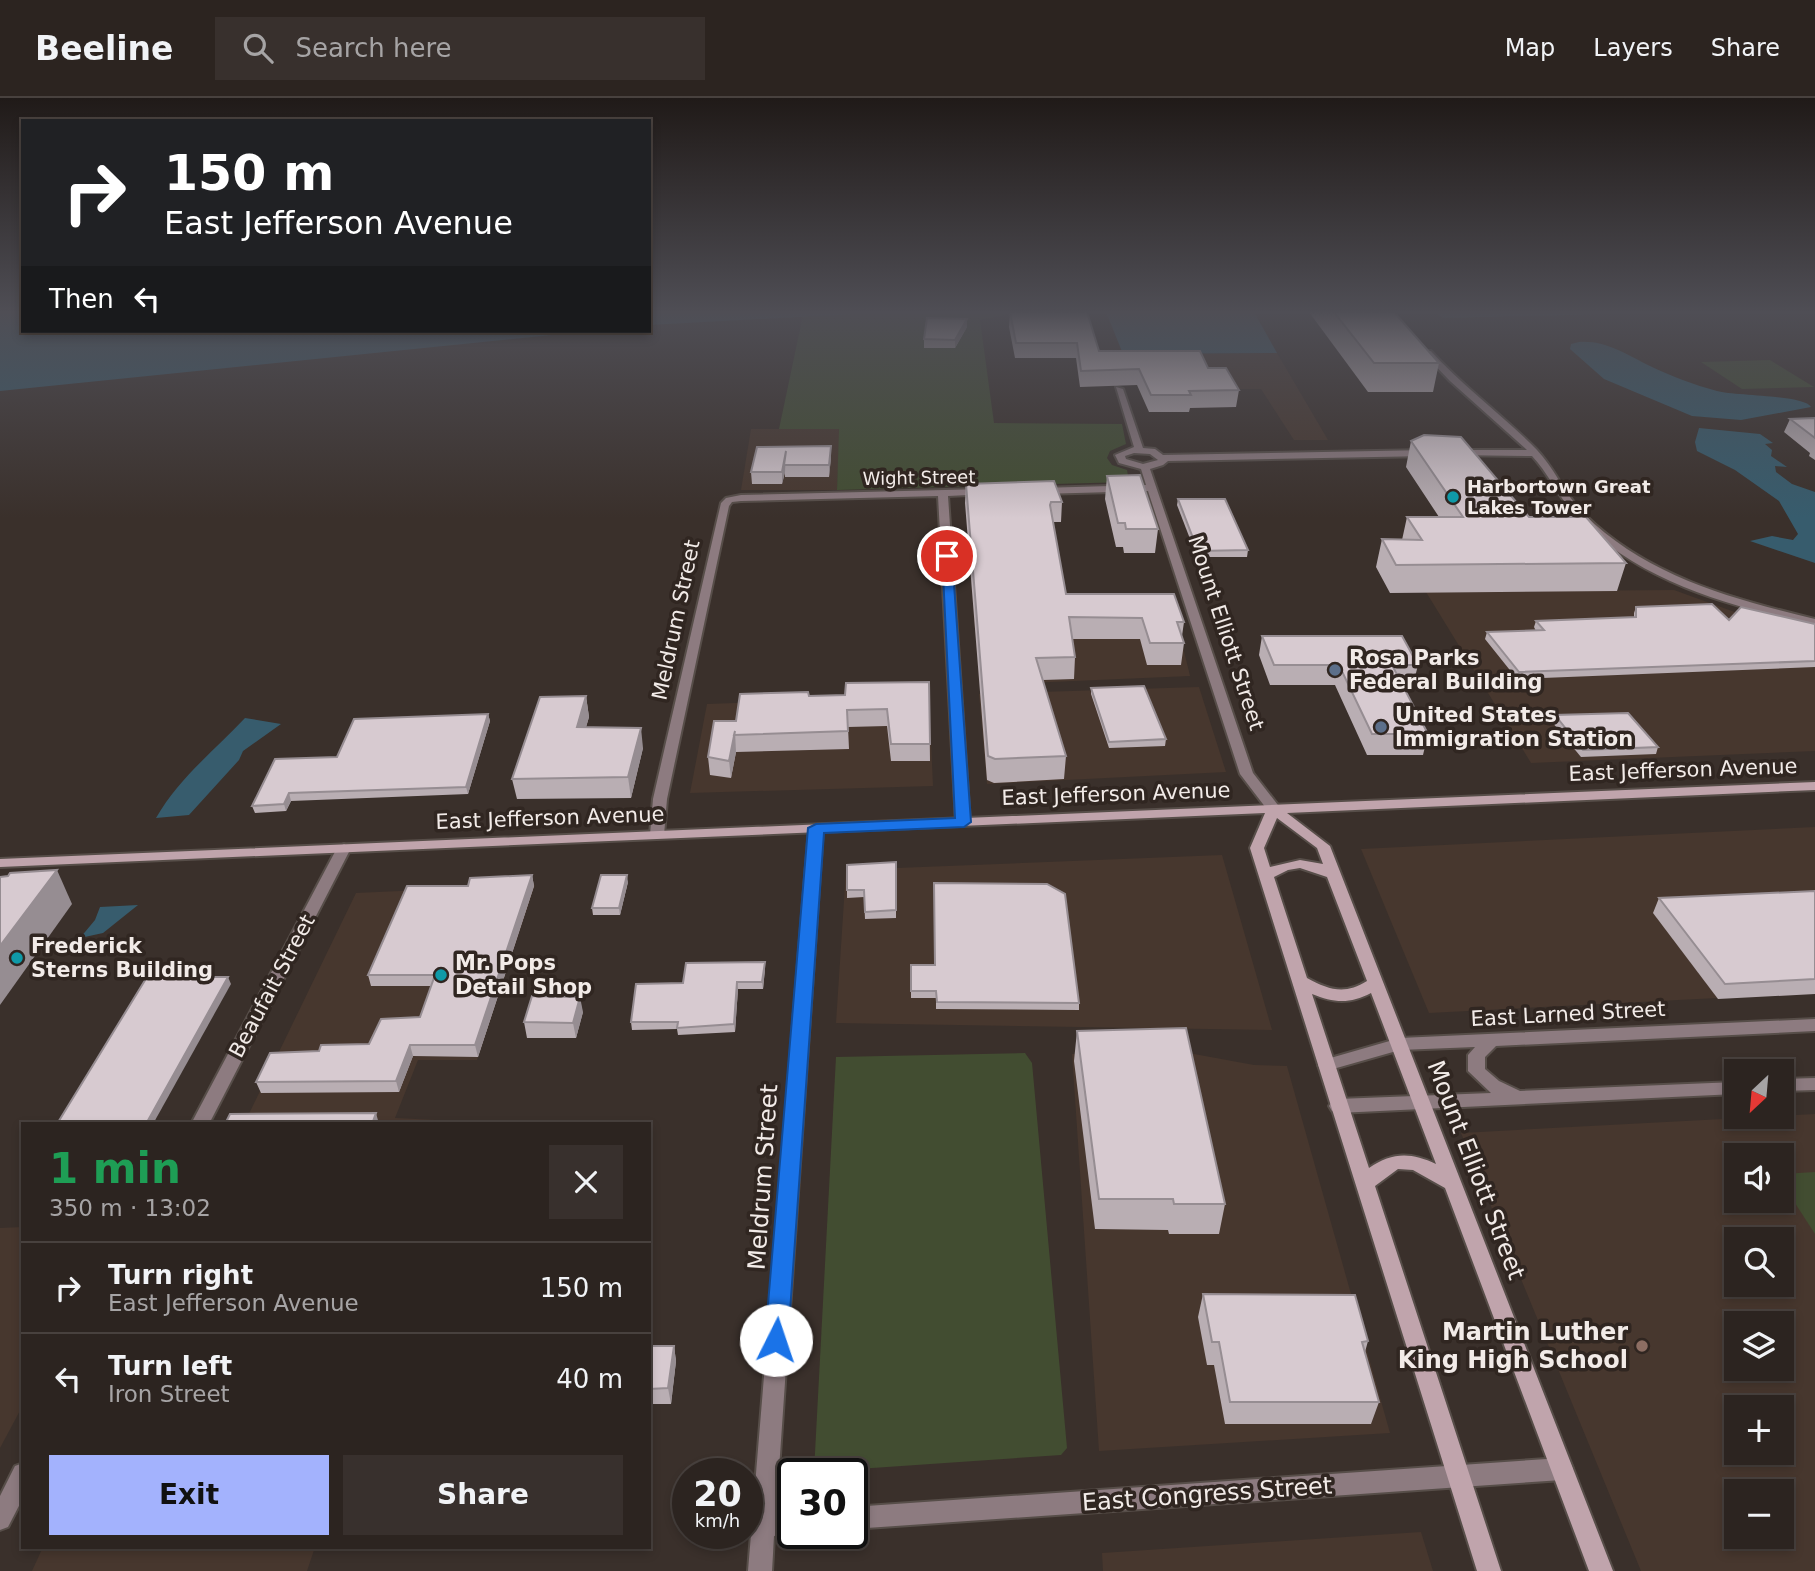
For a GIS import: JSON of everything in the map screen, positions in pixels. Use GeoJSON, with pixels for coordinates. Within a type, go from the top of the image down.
{"type":"FeatureCollection","features":[{"type":"Feature","properties":{"kind":"main road","name":"East Jefferson Avenue"},"geometry":{"type":"LineString","coordinates":[[0,863],[1815,786]]}},
{"type":"Feature","properties":{"kind":"main road","name":"Mount Elliott Street"},"geometry":{"type":"LineString","coordinates":[[1274,809],[1323,846],[1601,1571]]}},
{"type":"Feature","properties":{"kind":"main road"},"geometry":{"type":"LineString","coordinates":[[1274,809],[1257,848],[1489,1571]]}},
{"type":"Feature","properties":{"kind":"main road"},"geometry":{"type":"LineString","coordinates":[[1266,875],[1280,866],[1295,862],[1314,865],[1334,874]]}},
{"type":"Feature","properties":{"kind":"main road"},"geometry":{"type":"LineString","coordinates":[[1299,981],[1322,994],[1343,997],[1360,994],[1375,983]]}},
{"type":"Feature","properties":{"kind":"main road"},"geometry":{"type":"LineString","coordinates":[[1364,1185],[1381,1165],[1399,1161],[1423,1164],[1453,1184]]}},
{"type":"Feature","properties":{"kind":"street"},"geometry":{"type":"LineString","coordinates":[[1455,381],[1535,453],[1581,516],[1605,537],[1646,564],[1735,601],[1815,622]]}},
{"type":"Feature","properties":{"kind":"street"},"geometry":{"type":"LineString","coordinates":[[1119,389],[1139,450]]}},
{"type":"Feature","properties":{"kind":"street"},"geometry":{"type":"LineString","coordinates":[[1163,458],[1160,464],[1144,467],[1131,465],[1120,458],[1127,451],[1139,450],[1157,453],[1163,458],[1337,453],[1535,453]]}},
{"type":"Feature","properties":{"kind":"street","name":"Mount Elliott Street"},"geometry":{"type":"LineString","coordinates":[[1144,467],[1247,775],[1274,809]]}},
{"type":"Feature","properties":{"kind":"street"},"geometry":{"type":"LineString","coordinates":[[1034,491],[1152,488]]}},
{"type":"Feature","properties":{"kind":"street","name":"Wight Street"},"geometry":{"type":"LineString","coordinates":[[729,500],[995,492]]}},
{"type":"Feature","properties":{"kind":"street"},"geometry":{"type":"LineString","coordinates":[[943,494],[964,822]]}},
{"type":"Feature","properties":{"kind":"street","name":"Meldrum Street"},"geometry":{"type":"LineString","coordinates":[[657,835],[660,799],[724,505],[729,500]]}},
{"type":"Feature","properties":{"kind":"street","name":"Meldrum Street"},"geometry":{"type":"LineString","coordinates":[[763,1525],[816,828]]}},
{"type":"Feature","properties":{"kind":"street","name":"Beaufait Street"},"geometry":{"type":"LineString","coordinates":[[201,1122],[344,848]]}},
{"type":"Feature","properties":{"kind":"street","name":"East Larned Street"},"geometry":{"type":"LineString","coordinates":[[1326,1065],[1400,1044],[1815,1025]]}},
{"type":"Feature","properties":{"kind":"street"},"geometry":{"type":"LineString","coordinates":[[1492,1040],[1476,1055],[1477,1070],[1493,1086],[1521,1099]]}},
{"type":"Feature","properties":{"kind":"street"},"geometry":{"type":"LineString","coordinates":[[1794,1085],[1815,1084]]}},
{"type":"Feature","properties":{"kind":"street"},"geometry":{"type":"LineString","coordinates":[[1338,1107],[1724,1089]]}},
{"type":"Feature","properties":{"kind":"street","name":"East Congress Street"},"geometry":{"type":"LineString","coordinates":[[868,1517],[1562,1469]]}},
{"type":"Feature","properties":{"kind":"street"},"geometry":{"type":"LineString","coordinates":[[0,1519],[21,1478]]}},
{"type":"Feature","properties":{"kind":"street"},"geometry":{"type":"LineString","coordinates":[[763,1525],[777,1524]]}},
{"type":"Feature","properties":{"kind":"street","name":"Meldrum Street"},"geometry":{"type":"LineString","coordinates":[[760,1571],[761,1549]]}},
{"type":"Feature","properties":{"kind":"shaded area"},"geometry":{"type":"Polygon","coordinates":[[[1190,381],[1293,381],[1328,440],[1294,440],[1261,389],[1194,389],[1190,381]]]}},
{"type":"Feature","properties":{"kind":"shaded area"},"geometry":{"type":"Polygon","coordinates":[[[751,429],[840,429],[837,490],[741,490],[751,429]]]}},
{"type":"Feature","properties":{"kind":"shaded area"},"geometry":{"type":"Polygon","coordinates":[[[1674,590],[1743,615],[1815,633],[1815,751],[1531,763],[1426,592],[1674,590]]]}},
{"type":"Feature","properties":{"kind":"shaded area"},"geometry":{"type":"Polygon","coordinates":[[[1175,614],[1190,676],[981,685],[974,620],[1175,614]]]}},
{"type":"Feature","properties":{"kind":"shaded area"},"geometry":{"type":"Polygon","coordinates":[[[1199,687],[1226,772],[987,784],[979,694],[1199,687]]]}},
{"type":"Feature","properties":{"kind":"shaded area"},"geometry":{"type":"Polygon","coordinates":[[[929,696],[933,786],[690,793],[707,704],[929,696]]]}},
{"type":"Feature","properties":{"kind":"shaded area"},"geometry":{"type":"Polygon","coordinates":[[[1815,827],[1815,993],[1429,1013],[1361,849],[1815,827]]]}},
{"type":"Feature","properties":{"kind":"shaded area"},"geometry":{"type":"Polygon","coordinates":[[[1222,855],[1272,1030],[836,1023],[846,870],[1222,855]]]}},
{"type":"Feature","properties":{"kind":"shaded area"},"geometry":{"type":"Polygon","coordinates":[[[535,885],[477,1060],[418,1060],[395,1118],[457,1121],[245,1122],[356,893],[535,885]]]}},
{"type":"Feature","properties":{"kind":"shaded area"},"geometry":{"type":"Polygon","coordinates":[[[1072,1054],[1194,1054],[1254,1065],[1287,1066],[1390,1433],[1099,1451],[1072,1054]]]}},
{"type":"Feature","properties":{"kind":"shaded area","name":"Martin Luther King High School"},"geometry":{"type":"Polygon","coordinates":[[[1815,1114],[1815,1571],[1641,1571],[1461,1133],[1724,1119],[1724,1129],[1794,1129],[1794,1115],[1815,1114]]]}},
{"type":"Feature","properties":{"kind":"shaded area"},"geometry":{"type":"Polygon","coordinates":[[[21,1227],[21,1409],[0,1448],[0,1228],[21,1227]]]}},
{"type":"Feature","properties":{"kind":"shaded area"},"geometry":{"type":"Polygon","coordinates":[[[1421,1532],[1433,1571],[1103,1571],[1102,1553],[1421,1532]]]}},
{"type":"Feature","properties":{"kind":"shaded area"},"geometry":{"type":"Polygon","coordinates":[[[42,1549],[314,1549],[307,1571],[32,1571],[42,1549]]]}},
{"type":"Feature","properties":{"kind":"green space"},"geometry":{"type":"Polygon","coordinates":[[[789,381],[988,381],[994,423],[1122,424],[1126,444],[1110,451],[1107,458],[1112,465],[1127,470],[1129,482],[837,490],[839,429],[779,429],[789,381]]]}},
{"type":"Feature","properties":{"kind":"green space"},"geometry":{"type":"Polygon","coordinates":[[[1729,381],[1804,381],[1814,387],[1742,389],[1729,381]]]}},
{"type":"Feature","properties":{"kind":"green space"},"geometry":{"type":"Polygon","coordinates":[[[1025,1053],[1032,1063],[1067,1448],[1061,1455],[868,1468],[868,1458],[815,1458],[836,1057],[1025,1053]]]}},
{"type":"Feature","properties":{"kind":"green space"},"geometry":{"type":"Polygon","coordinates":[[[1815,1172],[1815,1234],[1794,1202],[1794,1173],[1815,1172]]]}},
{"type":"Feature","properties":{"kind":"water"},"geometry":{"type":"Polygon","coordinates":[[[0,381],[101,381],[0,391],[0,381]]]}},
{"type":"Feature","properties":{"kind":"water"},"geometry":{"type":"Polygon","coordinates":[[[1608,381],[1685,381],[1726,393],[1796,400],[1811,407],[1741,420],[1692,416],[1608,381]]]}},
{"type":"Feature","properties":{"kind":"water"},"geometry":{"type":"Polygon","coordinates":[[[1699,428],[1760,434],[1773,443],[1765,444],[1772,450],[1771,456],[1787,467],[1775,466],[1776,472],[1792,484],[1815,492],[1815,563],[1750,541],[1772,536],[1793,540],[1798,534],[1779,501],[1735,470],[1697,451],[1695,442],[1699,428]]]}},
{"type":"Feature","properties":{"kind":"water"},"geometry":{"type":"Polygon","coordinates":[[[245,718],[281,724],[243,751],[239,760],[189,815],[156,818],[186,777],[245,718]]]}},
{"type":"Feature","properties":{"kind":"water"},"geometry":{"type":"Polygon","coordinates":[[[138,905],[103,933],[80,938],[95,920],[100,907],[138,905]]]}},
{"type":"Feature","properties":{"kind":"building"},"geometry":{"type":"Polygon","coordinates":[[[1144,381],[1234,381],[1239,390],[1189,391],[1191,395],[1151,395],[1144,381]]]}},
{"type":"Feature","properties":{"kind":"building"},"geometry":{"type":"Polygon","coordinates":[[[1815,418],[1815,438],[1790,419],[1815,418]]]}},
{"type":"Feature","properties":{"kind":"building"},"geometry":{"type":"Polygon","coordinates":[[[1424,435],[1461,437],[1529,517],[1586,517],[1626,563],[1396,565],[1382,539],[1422,540],[1407,517],[1463,517],[1411,441],[1424,435]]]}},
{"type":"Feature","properties":{"kind":"building"},"geometry":{"type":"Polygon","coordinates":[[[831,446],[829,465],[784,465],[786,451],[782,472],[751,472],[757,447],[831,446]]]}},
{"type":"Feature","properties":{"kind":"building"},"geometry":{"type":"Polygon","coordinates":[[[1140,475],[1158,529],[1126,529],[1125,523],[1118,523],[1107,476],[1140,475]]]}},
{"type":"Feature","properties":{"kind":"building"},"geometry":{"type":"Polygon","coordinates":[[[1054,481],[1062,502],[1051,502],[1050,505],[1066,594],[1174,594],[1184,622],[1177,622],[1184,643],[1150,643],[1142,618],[1069,617],[1075,657],[1036,658],[1066,756],[995,759],[988,756],[966,484],[1054,481]]]}},
{"type":"Feature","properties":{"kind":"building"},"geometry":{"type":"Polygon","coordinates":[[[1178,499],[1225,499],[1248,550],[1198,551],[1178,499]]]}},
{"type":"Feature","properties":{"kind":"building"},"geometry":{"type":"Polygon","coordinates":[[[1712,604],[1729,620],[1741,607],[1815,624],[1815,661],[1519,672],[1487,632],[1544,630],[1536,621],[1636,617],[1636,607],[1712,604]]]}},
{"type":"Feature","properties":{"kind":"building"},"geometry":{"type":"Polygon","coordinates":[[[1262,636],[1402,636],[1418,665],[1392,665],[1428,734],[1372,734],[1339,665],[1274,665],[1262,636]]]}},
{"type":"Feature","properties":{"kind":"building"},"geometry":{"type":"Polygon","coordinates":[[[929,682],[930,744],[891,744],[887,709],[847,710],[848,731],[734,735],[729,761],[708,757],[714,721],[736,721],[740,694],[808,692],[809,696],[845,695],[846,683],[929,682]]]}},
{"type":"Feature","properties":{"kind":"building"},"geometry":{"type":"Polygon","coordinates":[[[1144,686],[1166,739],[1109,742],[1091,688],[1144,686]]]}},
{"type":"Feature","properties":{"kind":"building"},"geometry":{"type":"Polygon","coordinates":[[[586,696],[577,727],[641,728],[628,777],[512,779],[540,697],[586,696]]]}},
{"type":"Feature","properties":{"kind":"building"},"geometry":{"type":"Polygon","coordinates":[[[1628,713],[1658,747],[1583,750],[1555,715],[1628,713]]]}},
{"type":"Feature","properties":{"kind":"building"},"geometry":{"type":"Polygon","coordinates":[[[488,714],[466,787],[289,793],[284,804],[252,806],[275,759],[337,757],[354,719],[488,714]]]}},
{"type":"Feature","properties":{"kind":"building"},"geometry":{"type":"Polygon","coordinates":[[[896,862],[896,910],[865,912],[864,890],[847,890],[847,865],[896,862]]]}},
{"type":"Feature","properties":{"kind":"building"},"geometry":{"type":"Polygon","coordinates":[[[57,870],[0,946],[0,877],[10,873],[57,870]]]}},
{"type":"Feature","properties":{"kind":"building","name":"Mr. Pops Detail Shop"},"geometry":{"type":"Polygon","coordinates":[[[532,875],[475,1045],[410,1045],[396,1081],[256,1082],[270,1053],[319,1051],[321,1045],[369,1044],[381,1019],[420,1017],[435,975],[368,975],[407,886],[468,886],[470,878],[532,875]]]}},
{"type":"Feature","properties":{"kind":"building"},"geometry":{"type":"Polygon","coordinates":[[[601,875],[627,875],[619,908],[592,908],[601,875]]]}},
{"type":"Feature","properties":{"kind":"building"},"geometry":{"type":"Polygon","coordinates":[[[934,883],[1047,884],[1065,894],[1079,1003],[937,1002],[936,991],[911,991],[911,965],[935,965],[934,883]]]}},
{"type":"Feature","properties":{"kind":"building"},"geometry":{"type":"Polygon","coordinates":[[[1815,891],[1815,979],[1725,984],[1659,898],[1815,891]]]}},
{"type":"Feature","properties":{"kind":"building"},"geometry":{"type":"Polygon","coordinates":[[[765,962],[762,982],[737,982],[734,1024],[677,1028],[678,1022],[631,1022],[636,984],[683,983],[686,963],[765,962]]]}},
{"type":"Feature","properties":{"kind":"building"},"geometry":{"type":"Polygon","coordinates":[[[147,977],[228,977],[147,1122],[58,1122],[147,977]]]}},
{"type":"Feature","properties":{"kind":"building"},"geometry":{"type":"Polygon","coordinates":[[[532,996],[580,997],[573,1023],[524,1022],[532,996]]]}},
{"type":"Feature","properties":{"kind":"building"},"geometry":{"type":"Polygon","coordinates":[[[1186,1028],[1225,1204],[1174,1204],[1173,1199],[1099,1199],[1077,1031],[1186,1028]]]}},
{"type":"Feature","properties":{"kind":"building"},"geometry":{"type":"Polygon","coordinates":[[[376,1113],[373,1122],[226,1122],[230,1114],[376,1113]]]}},
{"type":"Feature","properties":{"kind":"building"},"geometry":{"type":"Polygon","coordinates":[[[1203,1294],[1355,1295],[1368,1341],[1362,1342],[1379,1402],[1230,1402],[1219,1342],[1212,1342],[1203,1294]]]}},
{"type":"Feature","properties":{"kind":"building"},"geometry":{"type":"Polygon","coordinates":[[[651,1346],[674,1346],[668,1388],[651,1389],[651,1346]]]}},
{"type":"Feature","properties":{"kind":"place","name":"Harbortown Great Lakes Tower"},"geometry":{"type":"Point","coordinates":[1453,497]}},
{"type":"Feature","properties":{"kind":"place","name":"Rosa Parks Federal Building"},"geometry":{"type":"Point","coordinates":[1335,670]}},
{"type":"Feature","properties":{"kind":"place","name":"United States Immigration Station"},"geometry":{"type":"Point","coordinates":[1381,727]}},
{"type":"Feature","properties":{"kind":"place","name":"Frederick Sterns Building"},"geometry":{"type":"Point","coordinates":[17,958]}},
{"type":"Feature","properties":{"kind":"place","name":"Mr. Pops Detail Shop"},"geometry":{"type":"Point","coordinates":[441,975]}},
{"type":"Feature","properties":{"kind":"place","name":"Martin Luther King High School"},"geometry":{"type":"Point","coordinates":[1642,1346]}},
{"type":"Feature","properties":{"kind":"route"},"geometry":{"type":"LineString","coordinates":[[776,1340],[816,828],[964,822],[959,787],[947,556]]}}]}
